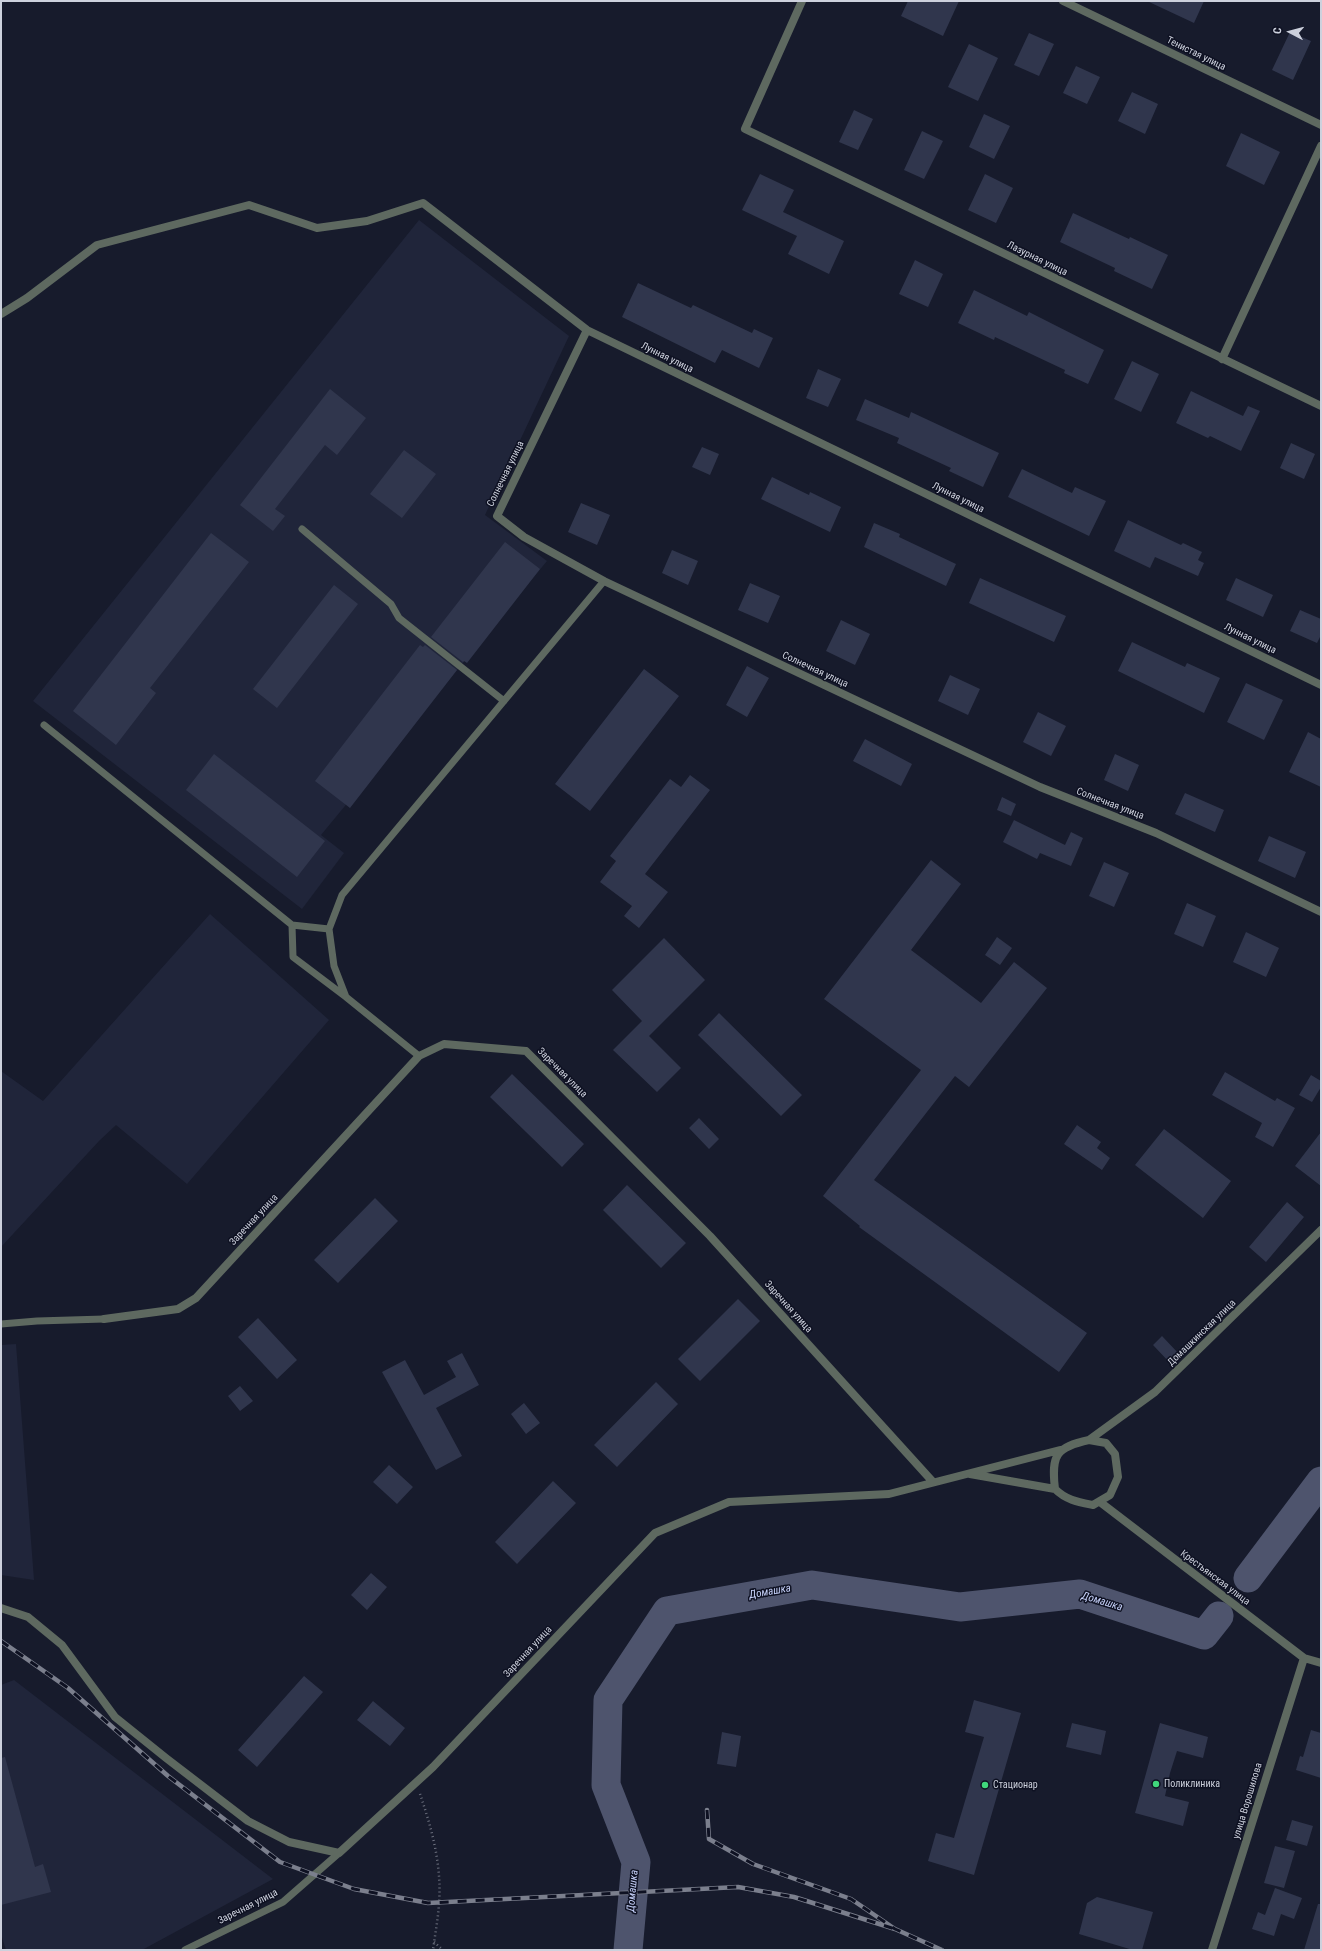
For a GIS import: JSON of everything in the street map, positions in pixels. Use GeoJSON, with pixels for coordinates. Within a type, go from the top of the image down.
{"type":"FeatureCollection","features":[{"type":"Feature","properties":{"kind":"street","name":"Лазурная улица"},"geometry":{"type":"LineString","coordinates":[[802,1],[745,129],[1321,406]]}},
{"type":"Feature","properties":{"kind":"street","name":"Тенистая улица"},"geometry":{"type":"LineString","coordinates":[[1063,1],[1321,126]]}},
{"type":"Feature","properties":{"kind":"street"},"geometry":{"type":"LineString","coordinates":[[1222,359],[1321,146]]}},
{"type":"Feature","properties":{"kind":"street","name":"Лунная улица"},"geometry":{"type":"LineString","coordinates":[[1,314],[27,298],[97,245],[249,205],[317,228],[367,221],[423,203],[587,330],[1321,685]]}},
{"type":"Feature","properties":{"kind":"street","name":"Солнечная улица"},"geometry":{"type":"LineString","coordinates":[[587,330],[497,516],[524,537],[604,581],[1040,787],[1156,833],[1321,912]]}},
{"type":"Feature","properties":{"kind":"street","name":"Заречная улица"},"geometry":{"type":"LineString","coordinates":[[104,1319],[178,1308],[196,1298],[419,1056],[444,1044],[526,1051],[710,1236],[933,1482]]}},
{"type":"Feature","properties":{"kind":"street","name":"Домашкинская улица"},"geometry":{"type":"LineString","coordinates":[[1089,1440],[1155,1392],[1321,1230]]}},
{"type":"Feature","properties":{"kind":"street"},"geometry":{"type":"LineString","coordinates":[[967,1474],[1055,1489],[1063,1497],[1093,1505],[1110,1495],[1118,1477],[1115,1454],[1106,1443],[1089,1440],[1071,1444],[1060,1450],[1055,1459],[1053,1471],[1055,1489]]}},
{"type":"Feature","properties":{"kind":"street","name":"Заречная улица"},"geometry":{"type":"LineString","coordinates":[[339,1853],[433,1767],[655,1533],[729,1502],[889,1494],[1060,1450]]}},
{"type":"Feature","properties":{"kind":"street","name":"Крестьянская улица"},"geometry":{"type":"LineString","coordinates":[[1100,1502],[1304,1658],[1321,1663]]}},
{"type":"Feature","properties":{"kind":"street"},"geometry":{"type":"LineString","coordinates":[[1,1608],[28,1617],[62,1645],[115,1717],[248,1821],[289,1842],[339,1853]]}},
{"type":"Feature","properties":{"kind":"street","name":"улица Ворошилова"},"geometry":{"type":"LineString","coordinates":[[1212,1950],[1304,1658]]}},
{"type":"Feature","properties":{"kind":"lane"},"geometry":{"type":"LineString","coordinates":[[302,529],[391,604],[399,618],[504,701]]}},
{"type":"Feature","properties":{"kind":"lane"},"geometry":{"type":"LineString","coordinates":[[346,996],[334,966],[329,929],[342,894],[604,581]]}},
{"type":"Feature","properties":{"kind":"lane"},"geometry":{"type":"LineString","coordinates":[[44,725],[292,925],[329,929]]}},
{"type":"Feature","properties":{"kind":"lane"},"geometry":{"type":"LineString","coordinates":[[292,925],[293,957],[346,996],[419,1056]]}},
{"type":"Feature","properties":{"kind":"lane"},"geometry":{"type":"LineString","coordinates":[[1,1324],[37,1321],[104,1319]]}},
{"type":"Feature","properties":{"kind":"lane","name":"Заречная улица"},"geometry":{"type":"LineString","coordinates":[[185,1950],[283,1902],[339,1853]]}},
{"type":"Feature","properties":{"kind":"path"},"geometry":{"type":"LineString","coordinates":[[416,1782],[432,1827],[438,1866],[439,1903],[433,1950]]}},
{"type":"Feature","properties":{"kind":"path"},"geometry":{"type":"LineString","coordinates":[[434,1942],[443,1950]]}},
{"type":"Feature","properties":{"kind":"shaded area"},"geometry":{"type":"Polygon","coordinates":[[[419,220],[569,336],[485,515],[547,561],[321,835],[344,853],[302,909],[33,701],[419,220]]]}},
{"type":"Feature","properties":{"kind":"shaded area"},"geometry":{"type":"Polygon","coordinates":[[[210,914],[329,1020],[187,1184],[116,1125],[99,1141],[1,1247],[1,1071],[43,1101],[210,914]]]}},
{"type":"Feature","properties":{"kind":"shaded area"},"geometry":{"type":"Polygon","coordinates":[[[16,1344],[34,1580],[1,1575],[1,1345],[16,1344]]]}},
{"type":"Feature","properties":{"kind":"shaded area"},"geometry":{"type":"Polygon","coordinates":[[[14,1680],[273,1879],[142,1950],[6,1950],[1,1934],[1,1685],[14,1680]]]}},
{"type":"Feature","properties":{"kind":"building"},"geometry":{"type":"Polygon","coordinates":[[[908,1],[959,1],[943,36],[901,16],[908,1]]]}},
{"type":"Feature","properties":{"kind":"building"},"geometry":{"type":"Polygon","coordinates":[[[1147,1],[1204,1],[1194,23],[1147,1]]]}},
{"type":"Feature","properties":{"kind":"building"},"geometry":{"type":"Polygon","coordinates":[[[1290,32],[1311,41],[1293,80],[1272,70],[1290,32]]]}},
{"type":"Feature","properties":{"kind":"building"},"geometry":{"type":"Polygon","coordinates":[[[1029,33],[1054,44],[1039,76],[1014,65],[1029,33]]]}},
{"type":"Feature","properties":{"kind":"building"},"geometry":{"type":"Polygon","coordinates":[[[969,44],[998,58],[978,101],[948,87],[969,44]]]}},
{"type":"Feature","properties":{"kind":"building"},"geometry":{"type":"Polygon","coordinates":[[[1076,66],[1100,77],[1087,104],[1063,93],[1076,66]]]}},
{"type":"Feature","properties":{"kind":"building"},"geometry":{"type":"Polygon","coordinates":[[[1132,92],[1158,104],[1145,134],[1118,121],[1132,92]]]}},
{"type":"Feature","properties":{"kind":"building"},"geometry":{"type":"Polygon","coordinates":[[[854,110],[873,119],[858,150],[839,142],[854,110]]]}},
{"type":"Feature","properties":{"kind":"building"},"geometry":{"type":"Polygon","coordinates":[[[984,114],[1010,126],[994,159],[969,147],[984,114]]]}},
{"type":"Feature","properties":{"kind":"building"},"geometry":{"type":"Polygon","coordinates":[[[922,131],[943,141],[924,179],[904,170],[922,131]]]}},
{"type":"Feature","properties":{"kind":"building"},"geometry":{"type":"Polygon","coordinates":[[[1241,133],[1280,152],[1264,185],[1226,166],[1241,133]]]}},
{"type":"Feature","properties":{"kind":"building"},"geometry":{"type":"Polygon","coordinates":[[[760,174],[794,190],[783,212],[844,241],[829,274],[788,254],[797,236],[742,210],[760,174]]]}},
{"type":"Feature","properties":{"kind":"building"},"geometry":{"type":"Polygon","coordinates":[[[985,174],[1013,188],[996,223],[968,210],[985,174]]]}},
{"type":"Feature","properties":{"kind":"building"},"geometry":{"type":"Polygon","coordinates":[[[1073,213],[1168,255],[1152,289],[1114,271],[1115,268],[1060,242],[1073,213]]]}},
{"type":"Feature","properties":{"kind":"building"},"geometry":{"type":"Polygon","coordinates":[[[915,260],[943,274],[928,307],[899,294],[915,260]]]}},
{"type":"Feature","properties":{"kind":"building"},"geometry":{"type":"Polygon","coordinates":[[[638,283],[691,308],[693,305],[752,333],[754,329],[773,338],[759,368],[722,350],[715,363],[622,317],[638,283]]]}},
{"type":"Feature","properties":{"kind":"building"},"geometry":{"type":"Polygon","coordinates":[[[974,290],[1027,316],[1029,312],[1104,350],[1088,384],[1064,373],[1065,370],[995,337],[994,340],[958,323],[974,290]]]}},
{"type":"Feature","properties":{"kind":"building"},"geometry":{"type":"Polygon","coordinates":[[[1132,361],[1159,374],[1141,412],[1114,399],[1132,361]]]}},
{"type":"Feature","properties":{"kind":"building"},"geometry":{"type":"Polygon","coordinates":[[[818,369],[841,379],[828,407],[806,398],[818,369]]]}},
{"type":"Feature","properties":{"kind":"building"},"geometry":{"type":"Polygon","coordinates":[[[330,389],[366,418],[337,455],[325,445],[275,509],[285,516],[273,531],[240,505],[330,389]]]}},
{"type":"Feature","properties":{"kind":"building"},"geometry":{"type":"Polygon","coordinates":[[[1191,391],[1243,416],[1248,406],[1260,411],[1241,451],[1210,436],[1208,438],[1176,423],[1191,391]]]}},
{"type":"Feature","properties":{"kind":"building"},"geometry":{"type":"Polygon","coordinates":[[[865,399],[909,418],[911,412],[999,453],[983,487],[949,471],[951,468],[897,443],[899,438],[856,420],[865,399]]]}},
{"type":"Feature","properties":{"kind":"building"},"geometry":{"type":"Polygon","coordinates":[[[1291,443],[1315,454],[1304,479],[1280,468],[1291,443]]]}},
{"type":"Feature","properties":{"kind":"building"},"geometry":{"type":"Polygon","coordinates":[[[702,447],[719,454],[710,475],[692,467],[702,447]]]}},
{"type":"Feature","properties":{"kind":"building"},"geometry":{"type":"Polygon","coordinates":[[[404,450],[436,474],[402,518],[370,494],[404,450]]]}},
{"type":"Feature","properties":{"kind":"building"},"geometry":{"type":"Polygon","coordinates":[[[1022,469],[1072,493],[1075,487],[1106,501],[1089,536],[1008,497],[1022,469]]]}},
{"type":"Feature","properties":{"kind":"building"},"geometry":{"type":"Polygon","coordinates":[[[772,477],[809,495],[810,492],[841,507],[830,532],[761,499],[772,477]]]}},
{"type":"Feature","properties":{"kind":"building"},"geometry":{"type":"Polygon","coordinates":[[[581,503],[610,515],[597,545],[568,532],[581,503]]]}},
{"type":"Feature","properties":{"kind":"building"},"geometry":{"type":"Polygon","coordinates":[[[1128,520],[1181,545],[1183,543],[1202,552],[1198,560],[1204,563],[1198,576],[1155,557],[1150,568],[1114,551],[1128,520]]]}},
{"type":"Feature","properties":{"kind":"building"},"geometry":{"type":"Polygon","coordinates":[[[874,523],[900,534],[899,537],[956,564],[946,586],[864,547],[874,523]]]}},
{"type":"Feature","properties":{"kind":"building"},"geometry":{"type":"Polygon","coordinates":[[[211,533],[249,562],[150,688],[156,693],[116,745],[73,711],[211,533]]]}},
{"type":"Feature","properties":{"kind":"building"},"geometry":{"type":"Polygon","coordinates":[[[505,542],[540,569],[467,663],[464,661],[463,662],[431,637],[505,542]]]}},
{"type":"Feature","properties":{"kind":"building"},"geometry":{"type":"Polygon","coordinates":[[[672,550],[698,561],[688,585],[662,573],[672,550]]]}},
{"type":"Feature","properties":{"kind":"building"},"geometry":{"type":"Polygon","coordinates":[[[980,578],[1066,616],[1054,642],[969,603],[980,578]]]}},
{"type":"Feature","properties":{"kind":"building"},"geometry":{"type":"Polygon","coordinates":[[[1236,578],[1273,595],[1263,617],[1226,600],[1236,578]]]}},
{"type":"Feature","properties":{"kind":"building"},"geometry":{"type":"Polygon","coordinates":[[[750,583],[780,596],[768,623],[738,610],[750,583]]]}},
{"type":"Feature","properties":{"kind":"building"},"geometry":{"type":"Polygon","coordinates":[[[334,585],[358,604],[277,708],[253,689],[334,585]]]}},
{"type":"Feature","properties":{"kind":"building"},"geometry":{"type":"Polygon","coordinates":[[[1300,610],[1321,619],[1321,635],[1317,643],[1290,631],[1300,610]]]}},
{"type":"Feature","properties":{"kind":"building"},"geometry":{"type":"Polygon","coordinates":[[[841,620],[870,634],[855,665],[826,651],[841,620]]]}},
{"type":"Feature","properties":{"kind":"building"},"geometry":{"type":"Polygon","coordinates":[[[1132,642],[1185,667],[1187,663],[1220,678],[1204,713],[1118,671],[1132,642]]]}},
{"type":"Feature","properties":{"kind":"building"},"geometry":{"type":"Polygon","coordinates":[[[420,645],[423,647],[425,645],[457,670],[350,808],[315,781],[420,645]]]}},
{"type":"Feature","properties":{"kind":"building"},"geometry":{"type":"Polygon","coordinates":[[[747,666],[769,678],[747,717],[726,705],[747,666]]]}},
{"type":"Feature","properties":{"kind":"building"},"geometry":{"type":"Polygon","coordinates":[[[644,669],[679,696],[590,811],[555,784],[644,669]]]}},
{"type":"Feature","properties":{"kind":"building"},"geometry":{"type":"Polygon","coordinates":[[[950,675],[980,689],[968,715],[938,701],[950,675]]]}},
{"type":"Feature","properties":{"kind":"building"},"geometry":{"type":"Polygon","coordinates":[[[1246,683],[1283,700],[1264,740],[1227,722],[1246,683]]]}},
{"type":"Feature","properties":{"kind":"building"},"geometry":{"type":"Polygon","coordinates":[[[1038,712],[1066,726],[1051,756],[1023,742],[1038,712]]]}},
{"type":"Feature","properties":{"kind":"building"},"geometry":{"type":"Polygon","coordinates":[[[1308,732],[1321,739],[1321,787],[1289,772],[1308,732]]]}},
{"type":"Feature","properties":{"kind":"building"},"geometry":{"type":"Polygon","coordinates":[[[865,739],[912,764],[901,786],[853,761],[865,739]]]}},
{"type":"Feature","properties":{"kind":"building"},"geometry":{"type":"Polygon","coordinates":[[[214,754],[325,841],[297,877],[186,790],[214,754]]]}},
{"type":"Feature","properties":{"kind":"building"},"geometry":{"type":"Polygon","coordinates":[[[1115,754],[1139,765],[1128,791],[1104,780],[1115,754]]]}},
{"type":"Feature","properties":{"kind":"building"},"geometry":{"type":"Polygon","coordinates":[[[690,775],[710,790],[645,874],[668,892],[639,928],[624,916],[632,906],[600,882],[616,861],[610,856],[670,779],[681,787],[690,775]]]}},
{"type":"Feature","properties":{"kind":"building"},"geometry":{"type":"Polygon","coordinates":[[[1185,793],[1224,810],[1215,832],[1175,814],[1185,793]]]}},
{"type":"Feature","properties":{"kind":"building"},"geometry":{"type":"Polygon","coordinates":[[[1002,797],[1016,804],[1011,816],[997,810],[1002,797]]]}},
{"type":"Feature","properties":{"kind":"building"},"geometry":{"type":"Polygon","coordinates":[[[1014,820],[1065,845],[1071,832],[1083,838],[1071,866],[1040,853],[1037,859],[1003,842],[1014,820]]]}},
{"type":"Feature","properties":{"kind":"building"},"geometry":{"type":"Polygon","coordinates":[[[1269,836],[1306,852],[1295,878],[1258,861],[1269,836]]]}},
{"type":"Feature","properties":{"kind":"building"},"geometry":{"type":"Polygon","coordinates":[[[931,860],[961,884],[911,950],[981,1003],[1014,962],[1047,988],[969,1087],[955,1076],[874,1180],[1087,1333],[1059,1372],[859,1227],[860,1226],[823,1196],[921,1070],[824,999],[931,860]]]}},
{"type":"Feature","properties":{"kind":"building"},"geometry":{"type":"Polygon","coordinates":[[[1104,862],[1129,873],[1114,907],[1089,896],[1104,862]]]}},
{"type":"Feature","properties":{"kind":"building"},"geometry":{"type":"Polygon","coordinates":[[[1187,903],[1216,916],[1203,947],[1174,934],[1187,903]]]}},
{"type":"Feature","properties":{"kind":"building"},"geometry":{"type":"Polygon","coordinates":[[[1246,932],[1279,948],[1266,977],[1233,962],[1246,932]]]}},
{"type":"Feature","properties":{"kind":"building"},"geometry":{"type":"Polygon","coordinates":[[[997,937],[1012,948],[1000,965],[985,955],[997,937]]]}},
{"type":"Feature","properties":{"kind":"building"},"geometry":{"type":"Polygon","coordinates":[[[664,938],[705,980],[649,1036],[681,1068],[657,1092],[613,1050],[642,1021],[612,990],[664,938]]]}},
{"type":"Feature","properties":{"kind":"building"},"geometry":{"type":"Polygon","coordinates":[[[719,1013],[802,1095],[781,1116],[698,1035],[719,1013]]]}},
{"type":"Feature","properties":{"kind":"building"},"geometry":{"type":"Polygon","coordinates":[[[1225,1072],[1275,1101],[1277,1098],[1295,1108],[1273,1147],[1255,1137],[1262,1123],[1212,1095],[1225,1072]]]}},
{"type":"Feature","properties":{"kind":"building"},"geometry":{"type":"Polygon","coordinates":[[[512,1074],[584,1144],[562,1167],[490,1097],[512,1074]]]}},
{"type":"Feature","properties":{"kind":"building"},"geometry":{"type":"Polygon","coordinates":[[[1311,1075],[1321,1081],[1321,1087],[1312,1102],[1299,1095],[1311,1075]]]}},
{"type":"Feature","properties":{"kind":"building"},"geometry":{"type":"Polygon","coordinates":[[[699,1118],[719,1139],[709,1149],[689,1128],[699,1118]]]}},
{"type":"Feature","properties":{"kind":"building"},"geometry":{"type":"Polygon","coordinates":[[[1077,1125],[1101,1142],[1097,1148],[1110,1158],[1102,1170],[1064,1144],[1077,1125]]]}},
{"type":"Feature","properties":{"kind":"building"},"geometry":{"type":"Polygon","coordinates":[[[1164,1129],[1231,1181],[1203,1218],[1135,1165],[1164,1129]]]}},
{"type":"Feature","properties":{"kind":"building"},"geometry":{"type":"Polygon","coordinates":[[[1321,1132],[1321,1186],[1295,1166],[1321,1132]]]}},
{"type":"Feature","properties":{"kind":"building"},"geometry":{"type":"Polygon","coordinates":[[[627,1185],[686,1243],[661,1268],[603,1210],[627,1185]]]}},
{"type":"Feature","properties":{"kind":"building"},"geometry":{"type":"Polygon","coordinates":[[[375,1198],[398,1221],[338,1283],[314,1260],[375,1198]]]}},
{"type":"Feature","properties":{"kind":"building"},"geometry":{"type":"Polygon","coordinates":[[[1287,1202],[1304,1217],[1266,1262],[1249,1247],[1287,1202]]]}},
{"type":"Feature","properties":{"kind":"building"},"geometry":{"type":"Polygon","coordinates":[[[738,1299],[760,1321],[700,1381],[678,1359],[738,1299]]]}},
{"type":"Feature","properties":{"kind":"building"},"geometry":{"type":"Polygon","coordinates":[[[258,1318],[297,1360],[277,1379],[238,1337],[258,1318]]]}},
{"type":"Feature","properties":{"kind":"building"},"geometry":{"type":"Polygon","coordinates":[[[1162,1336],[1179,1354],[1170,1363],[1153,1345],[1162,1336]]]}},
{"type":"Feature","properties":{"kind":"building"},"geometry":{"type":"Polygon","coordinates":[[[462,1353],[479,1385],[436,1408],[462,1456],[436,1470],[382,1372],[405,1360],[424,1395],[456,1377],[447,1361],[462,1353]]]}},
{"type":"Feature","properties":{"kind":"building"},"geometry":{"type":"Polygon","coordinates":[[[656,1382],[678,1404],[617,1467],[594,1445],[656,1382]]]}},
{"type":"Feature","properties":{"kind":"building"},"geometry":{"type":"Polygon","coordinates":[[[240,1386],[253,1401],[240,1411],[228,1396],[240,1386]]]}},
{"type":"Feature","properties":{"kind":"building"},"geometry":{"type":"Polygon","coordinates":[[[524,1403],[540,1423],[526,1434],[511,1414],[524,1403]]]}},
{"type":"Feature","properties":{"kind":"building"},"geometry":{"type":"Polygon","coordinates":[[[389,1465],[413,1487],[397,1504],[373,1482],[389,1465]]]}},
{"type":"Feature","properties":{"kind":"building"},"geometry":{"type":"Polygon","coordinates":[[[553,1481],[576,1503],[517,1564],[495,1542],[553,1481]]]}},
{"type":"Feature","properties":{"kind":"building"},"geometry":{"type":"Polygon","coordinates":[[[371,1573],[387,1587],[367,1610],[351,1595],[371,1573]]]}},
{"type":"Feature","properties":{"kind":"building"},"geometry":{"type":"Polygon","coordinates":[[[304,1676],[323,1692],[257,1767],[238,1750],[304,1676]]]}},
{"type":"Feature","properties":{"kind":"building","name":"Стационар"},"geometry":{"type":"Polygon","coordinates":[[[974,1700],[1021,1713],[974,1875],[928,1861],[936,1833],[954,1838],[984,1737],[965,1732],[974,1700]]]}},
{"type":"Feature","properties":{"kind":"building"},"geometry":{"type":"Polygon","coordinates":[[[373,1701],[405,1728],[390,1746],[357,1720],[373,1701]]]}},
{"type":"Feature","properties":{"kind":"building"},"geometry":{"type":"Polygon","coordinates":[[[1072,1723],[1106,1731],[1101,1755],[1066,1747],[1072,1723]]]}},
{"type":"Feature","properties":{"kind":"building","name":"Поликлиника"},"geometry":{"type":"Polygon","coordinates":[[[1160,1723],[1208,1737],[1203,1758],[1177,1751],[1170,1773],[1165,1796],[1189,1802],[1183,1826],[1135,1813],[1160,1723]]]}},
{"type":"Feature","properties":{"kind":"building"},"geometry":{"type":"Polygon","coordinates":[[[1311,1730],[1321,1733],[1321,1778],[1296,1770],[1300,1756],[1303,1757],[1311,1730]]]}},
{"type":"Feature","properties":{"kind":"building"},"geometry":{"type":"Polygon","coordinates":[[[722,1732],[741,1736],[736,1767],[717,1764],[722,1732]]]}},
{"type":"Feature","properties":{"kind":"building"},"geometry":{"type":"Polygon","coordinates":[[[5,1757],[35,1867],[43,1864],[51,1892],[1,1905],[1,1758],[5,1757]]]}},
{"type":"Feature","properties":{"kind":"building"},"geometry":{"type":"Polygon","coordinates":[[[1292,1820],[1313,1826],[1307,1846],[1286,1840],[1292,1820]]]}},
{"type":"Feature","properties":{"kind":"building"},"geometry":{"type":"Polygon","coordinates":[[[1275,1846],[1295,1851],[1284,1888],[1264,1883],[1275,1846]]]}},
{"type":"Feature","properties":{"kind":"building"},"geometry":{"type":"Polygon","coordinates":[[[1275,1888],[1302,1898],[1294,1919],[1281,1914],[1274,1936],[1252,1929],[1258,1912],[1265,1915],[1275,1888]]]}},
{"type":"Feature","properties":{"kind":"building"},"geometry":{"type":"Polygon","coordinates":[[[1097,1897],[1153,1912],[1142,1950],[1133,1950],[1079,1934],[1087,1903],[1097,1897]]]}},
{"type":"Feature","properties":{"kind":"building"},"geometry":{"type":"Polygon","coordinates":[[[1318,1904],[1321,1904],[1321,1950],[1304,1950],[1318,1904]]]}},
{"type":"Feature","properties":{"kind":"waterway","name":"Домашка"},"geometry":{"type":"LineString","coordinates":[[1248,1578],[1321,1481]]}},
{"type":"Feature","properties":{"kind":"waterway","name":"Домашка"},"geometry":{"type":"LineString","coordinates":[[628,1950],[636,1862],[606,1785],[608,1700],[667,1611],[812,1585],[960,1607],[1080,1594],[1204,1635],[1219,1616]]}},
{"type":"Feature","properties":{"kind":"railway"},"geometry":{"type":"LineString","coordinates":[[1,1641],[68,1688],[168,1776],[280,1862],[354,1889],[428,1903],[738,1887],[794,1897],[895,1929]]}},
{"type":"Feature","properties":{"kind":"railway"},"geometry":{"type":"LineString","coordinates":[[707,1810],[709,1839],[753,1864],[851,1899],[895,1929],[942,1950]]}},
{"type":"Feature","properties":{"kind":"place","name":"Поликлиника"},"geometry":{"type":"Point","coordinates":[1156,1784]}},
{"type":"Feature","properties":{"kind":"place","name":"Стационар"},"geometry":{"type":"Point","coordinates":[985,1785]}}]}
